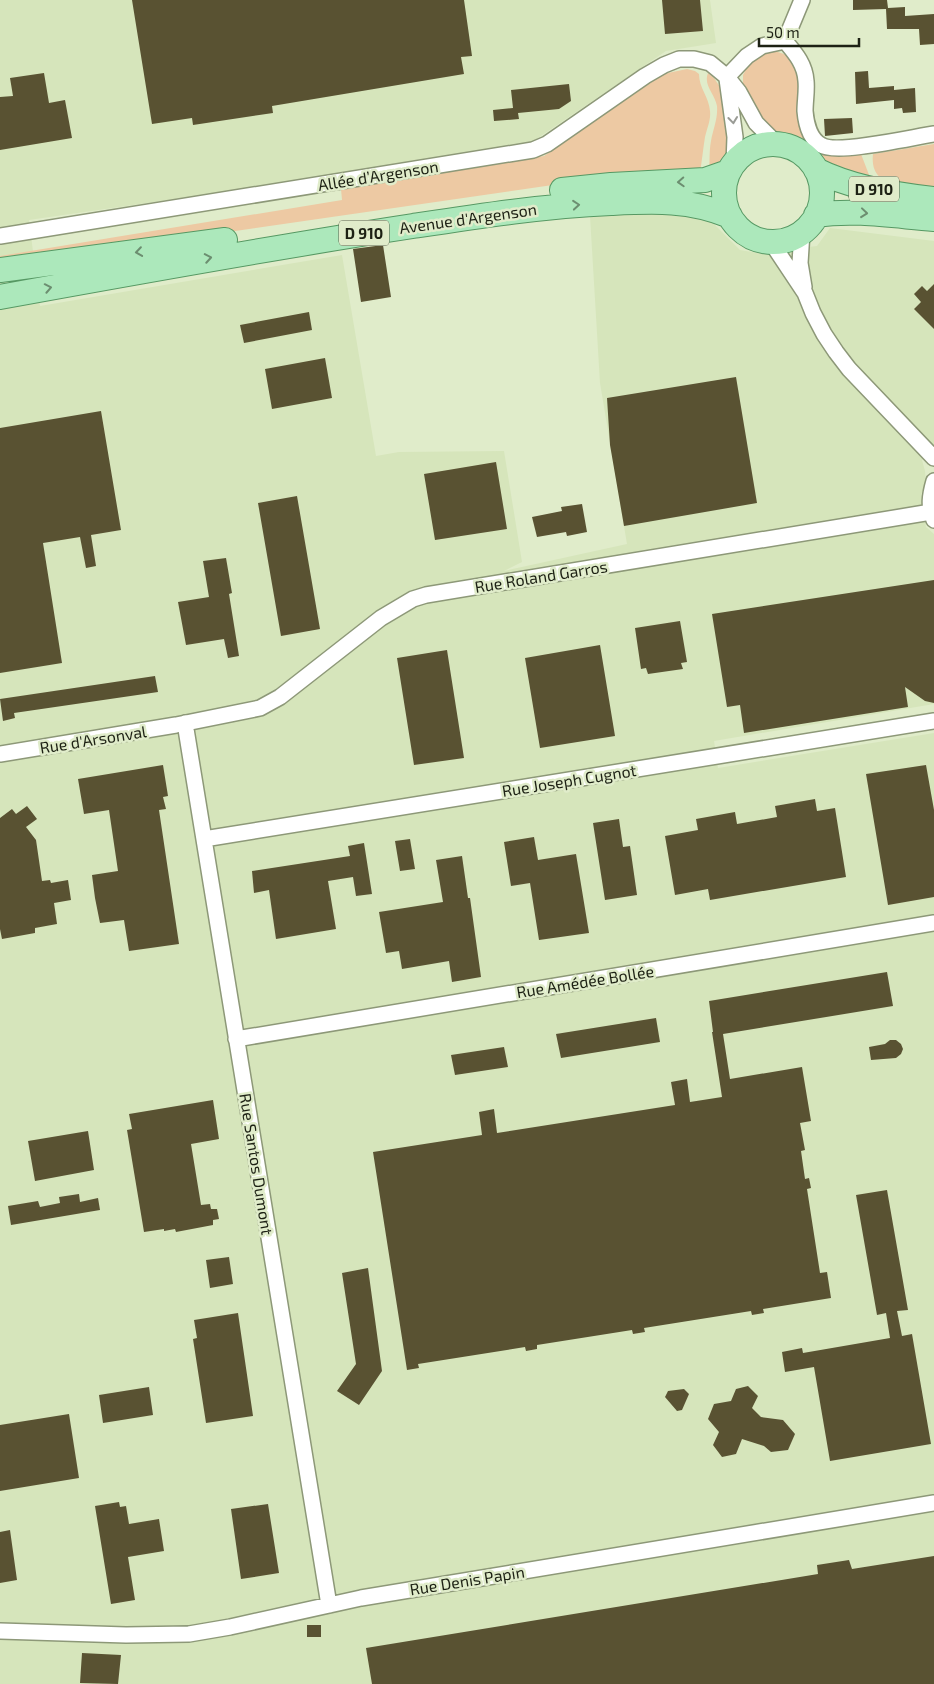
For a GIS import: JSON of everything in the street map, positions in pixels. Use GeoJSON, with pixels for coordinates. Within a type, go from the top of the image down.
{"type":"FeatureCollection","features":[{"type":"Feature","properties":{"kind":"main road"},"geometry":{"type":"LineString","coordinates":[[777,144],[800,152],[809,160],[816,170],[821,185],[821,200],[809,223],[787,239],[771,242],[747,234],[737,226],[724,202],[724,186],[731,167],[746,152],[761,145],[777,144]]}},
{"type":"Feature","properties":{"kind":"main road","name":"Avenue d'Argenson"},"geometry":{"type":"LineString","coordinates":[[0,270],[131,254],[535,193],[611,185],[706,180],[731,167]]}},
{"type":"Feature","properties":{"kind":"main road","name":"D 910"},"geometry":{"type":"LineString","coordinates":[[816,170],[828,176],[878,190],[934,199]]}},
{"type":"Feature","properties":{"kind":"main road","name":"Avenue d'Argenson"},"geometry":{"type":"LineString","coordinates":[[0,297],[223,256],[513,211],[581,204],[648,201],[695,204],[730,216]]}},
{"type":"Feature","properties":{"kind":"main road","name":"D 910"},"geometry":{"type":"LineString","coordinates":[[809,223],[837,212],[934,219]]}},
{"type":"Feature","properties":{"kind":"street"},"geometry":{"type":"LineString","coordinates":[[785,41],[802,0]]}},
{"type":"Feature","properties":{"kind":"street"},"geometry":{"type":"LineString","coordinates":[[731,167],[735,138],[726,77],[747,56],[762,46],[785,41]]}},
{"type":"Feature","properties":{"kind":"street"},"geometry":{"type":"LineString","coordinates":[[785,41],[799,58],[803,68],[806,78],[805,112],[807,122],[815,140],[822,146],[846,148],[934,134]]}},
{"type":"Feature","properties":{"kind":"street","name":"Allée d’Argenson"},"geometry":{"type":"LineString","coordinates":[[0,236],[533,150],[547,144],[645,76],[679,59],[694,59],[710,63],[739,92],[756,123],[777,144]]}},
{"type":"Feature","properties":{"kind":"street"},"geometry":{"type":"LineString","coordinates":[[805,293],[800,262],[809,223]]}},
{"type":"Feature","properties":{"kind":"street"},"geometry":{"type":"LineString","coordinates":[[771,242],[805,293],[824,334],[840,358],[934,458]]}},
{"type":"Feature","properties":{"kind":"street"},"geometry":{"type":"LineString","coordinates":[[932,516],[930,496],[934,481]]}},
{"type":"Feature","properties":{"kind":"street","name":"Rue Roland Garros"},"geometry":{"type":"LineString","coordinates":[[185,724],[248,711],[270,704],[381,618],[413,599],[426,595],[932,516]]}},
{"type":"Feature","properties":{"kind":"street","name":"Rue Joseph Cugnot"},"geometry":{"type":"LineString","coordinates":[[204,839],[934,720]]}},
{"type":"Feature","properties":{"kind":"street","name":"Rue d'Arsonval"},"geometry":{"type":"LineString","coordinates":[[0,754],[185,724]]}},
{"type":"Feature","properties":{"kind":"street","name":"Rue Santos Dumont"},"geometry":{"type":"LineString","coordinates":[[185,724],[329,1605]]}},
{"type":"Feature","properties":{"kind":"street","name":"Rue Amédée Bollée"},"geometry":{"type":"LineString","coordinates":[[236,1039],[934,923]]}},
{"type":"Feature","properties":{"kind":"street","name":"Rue Denis Papin"},"geometry":{"type":"LineString","coordinates":[[0,1631],[126,1635],[189,1634],[361,1598],[934,1503]]}},
{"type":"Feature","properties":{"kind":"shaded area"},"geometry":{"type":"Polygon","coordinates":[[[0,0],[710,0],[716,43],[666,51],[532,142],[398,163],[327,177],[29,220],[40,306],[342,255],[376,456],[399,452],[504,451],[522,562],[504,571],[627,544],[600,383],[590,216],[652,211],[710,220],[740,250],[758,253],[817,246],[830,228],[934,241],[934,450],[922,460],[926,483],[921,495],[926,527],[934,534],[934,704],[714,741],[718,768],[934,733],[934,1684],[0,1684],[0,0]]]}},
{"type":"Feature","properties":{"kind":"shaded area"},"geometry":{"type":"Polygon","coordinates":[[[765,51],[783,53],[795,64],[800,79],[800,114],[825,153],[861,154],[871,180],[823,164],[801,141],[778,133],[769,128],[761,119],[743,85],[743,75],[749,64],[765,51]]]}},
{"type":"Feature","properties":{"kind":"shaded area"},"geometry":{"type":"Polygon","coordinates":[[[687,69],[699,74],[710,111],[700,172],[587,180],[0,263],[0,256],[342,200],[341,189],[544,156],[659,77],[687,69]]]}},
{"type":"Feature","properties":{"kind":"shaded area"},"geometry":{"type":"Polygon","coordinates":[[[708,73],[722,90],[730,152],[721,165],[709,172],[710,145],[717,106],[708,86],[708,73]]]}},
{"type":"Feature","properties":{"kind":"shaded area"},"geometry":{"type":"Polygon","coordinates":[[[934,144],[934,187],[903,185],[884,180],[877,174],[873,166],[873,154],[934,144]]]}},
{"type":"Feature","properties":{"kind":"building"},"geometry":{"type":"Polygon","coordinates":[[[132,0],[464,0],[472,56],[461,57],[464,74],[272,106],[273,113],[193,125],[192,118],[152,124],[132,0]]]}},
{"type":"Feature","properties":{"kind":"building"},"geometry":{"type":"Polygon","coordinates":[[[662,0],[700,0],[703,31],[665,34],[662,0]]]}},
{"type":"Feature","properties":{"kind":"building"},"geometry":{"type":"Polygon","coordinates":[[[853,0],[887,0],[888,8],[905,7],[905,16],[934,14],[934,44],[920,45],[919,29],[887,29],[886,9],[853,10],[853,0]]]}},
{"type":"Feature","properties":{"kind":"building"},"geometry":{"type":"Polygon","coordinates":[[[868,71],[869,88],[894,86],[894,90],[915,88],[916,112],[903,113],[902,108],[894,109],[894,100],[856,104],[855,72],[868,71]]]}},
{"type":"Feature","properties":{"kind":"building"},"geometry":{"type":"Polygon","coordinates":[[[44,73],[49,103],[65,100],[72,138],[0,150],[0,97],[13,96],[10,78],[44,73]]]}},
{"type":"Feature","properties":{"kind":"building"},"geometry":{"type":"Polygon","coordinates":[[[569,84],[571,101],[559,109],[518,113],[519,119],[494,121],[493,110],[513,108],[511,90],[569,84]]]}},
{"type":"Feature","properties":{"kind":"building"},"geometry":{"type":"Polygon","coordinates":[[[852,118],[853,133],[825,136],[824,119],[852,118]]]}},
{"type":"Feature","properties":{"kind":"building"},"geometry":{"type":"Polygon","coordinates":[[[383,245],[391,297],[361,302],[353,249],[383,245]]]}},
{"type":"Feature","properties":{"kind":"building"},"geometry":{"type":"Polygon","coordinates":[[[934,284],[934,329],[914,309],[921,302],[914,294],[922,286],[927,291],[934,284]]]}},
{"type":"Feature","properties":{"kind":"building"},"geometry":{"type":"Polygon","coordinates":[[[309,312],[312,330],[244,343],[240,325],[309,312]]]}},
{"type":"Feature","properties":{"kind":"building"},"geometry":{"type":"Polygon","coordinates":[[[325,358],[332,398],[272,409],[265,369],[325,358]]]}},
{"type":"Feature","properties":{"kind":"building"},"geometry":{"type":"Polygon","coordinates":[[[736,377],[757,503],[624,526],[610,445],[607,398],[736,377]]]}},
{"type":"Feature","properties":{"kind":"building"},"geometry":{"type":"Polygon","coordinates":[[[101,411],[121,530],[91,535],[96,566],[86,568],[80,537],[43,543],[62,663],[0,673],[0,428],[101,411]]]}},
{"type":"Feature","properties":{"kind":"building"},"geometry":{"type":"Polygon","coordinates":[[[496,462],[507,529],[435,540],[424,474],[496,462]]]}},
{"type":"Feature","properties":{"kind":"building"},"geometry":{"type":"Polygon","coordinates":[[[297,496],[320,629],[281,636],[258,503],[297,496]]]}},
{"type":"Feature","properties":{"kind":"building"},"geometry":{"type":"Polygon","coordinates":[[[582,504],[587,532],[567,536],[566,532],[537,537],[532,517],[562,511],[561,507],[582,504]]]}},
{"type":"Feature","properties":{"kind":"building"},"geometry":{"type":"Polygon","coordinates":[[[226,558],[232,593],[229,594],[239,656],[228,658],[224,639],[186,645],[178,602],[209,597],[203,561],[226,558]]]}},
{"type":"Feature","properties":{"kind":"building"},"geometry":{"type":"Polygon","coordinates":[[[934,580],[934,703],[925,701],[905,687],[908,707],[744,733],[740,705],[727,707],[712,614],[934,580]]]}},
{"type":"Feature","properties":{"kind":"building"},"geometry":{"type":"Polygon","coordinates":[[[680,621],[687,662],[681,663],[683,669],[648,674],[646,668],[641,669],[635,628],[680,621]]]}},
{"type":"Feature","properties":{"kind":"building"},"geometry":{"type":"Polygon","coordinates":[[[600,645],[615,736],[540,748],[525,658],[600,645]]]}},
{"type":"Feature","properties":{"kind":"building"},"geometry":{"type":"Polygon","coordinates":[[[447,650],[464,758],[414,765],[397,658],[447,650]]]}},
{"type":"Feature","properties":{"kind":"building"},"geometry":{"type":"Polygon","coordinates":[[[155,676],[158,692],[14,713],[15,718],[3,721],[0,699],[155,676]]]}},
{"type":"Feature","properties":{"kind":"building"},"geometry":{"type":"Polygon","coordinates":[[[163,765],[168,796],[163,797],[166,809],[159,810],[179,944],[129,951],[124,920],[100,923],[95,898],[92,875],[118,871],[109,810],[84,814],[78,779],[163,765]]]}},
{"type":"Feature","properties":{"kind":"building"},"geometry":{"type":"Polygon","coordinates":[[[926,765],[934,810],[934,897],[888,905],[866,774],[926,765]]]}},
{"type":"Feature","properties":{"kind":"building"},"geometry":{"type":"Polygon","coordinates":[[[815,799],[817,811],[835,808],[846,877],[710,900],[708,889],[675,895],[665,836],[698,830],[696,819],[735,812],[737,824],[777,817],[775,806],[815,799]]]}},
{"type":"Feature","properties":{"kind":"building"},"geometry":{"type":"Polygon","coordinates":[[[27,806],[37,819],[26,827],[36,840],[42,881],[50,880],[51,883],[68,880],[71,900],[54,903],[57,924],[35,928],[35,933],[2,939],[0,929],[0,818],[12,809],[16,814],[27,806]]]}},
{"type":"Feature","properties":{"kind":"building"},"geometry":{"type":"Polygon","coordinates":[[[619,819],[623,847],[630,846],[637,895],[605,900],[593,823],[619,819]]]}},
{"type":"Feature","properties":{"kind":"building"},"geometry":{"type":"Polygon","coordinates":[[[534,837],[538,860],[576,854],[589,933],[539,940],[530,883],[511,886],[504,842],[534,837]]]}},
{"type":"Feature","properties":{"kind":"building"},"geometry":{"type":"Polygon","coordinates":[[[410,839],[415,869],[400,871],[395,841],[410,839]]]}},
{"type":"Feature","properties":{"kind":"building"},"geometry":{"type":"Polygon","coordinates":[[[364,843],[372,894],[356,896],[353,877],[328,881],[336,929],[276,939],[269,890],[254,893],[252,871],[350,856],[348,846],[364,843]]]}},
{"type":"Feature","properties":{"kind":"building"},"geometry":{"type":"Polygon","coordinates":[[[462,856],[481,977],[452,982],[449,961],[402,969],[399,951],[386,953],[379,912],[443,902],[436,860],[462,856]]]}},
{"type":"Feature","properties":{"kind":"building"},"geometry":{"type":"Polygon","coordinates":[[[887,972],[893,1006],[723,1034],[730,1079],[802,1067],[811,1121],[800,1123],[805,1150],[801,1151],[805,1179],[809,1178],[811,1188],[807,1189],[820,1273],[827,1272],[831,1298],[763,1309],[764,1313],[752,1315],[751,1311],[644,1328],[645,1332],[633,1334],[632,1330],[537,1345],[537,1349],[526,1351],[525,1347],[418,1364],[419,1368],[407,1370],[373,1152],[482,1135],[479,1112],[494,1109],[497,1133],[675,1105],[671,1082],[687,1079],[690,1102],[722,1097],[709,1001],[887,972]]]}},
{"type":"Feature","properties":{"kind":"building"},"geometry":{"type":"Polygon","coordinates":[[[656,1018],[660,1042],[561,1058],[556,1034],[656,1018]]]}},
{"type":"Feature","properties":{"kind":"building"},"geometry":{"type":"Polygon","coordinates":[[[890,1040],[896,1040],[901,1044],[903,1049],[901,1054],[896,1058],[871,1060],[869,1047],[885,1044],[890,1040]]]}},
{"type":"Feature","properties":{"kind":"building"},"geometry":{"type":"Polygon","coordinates":[[[504,1047],[508,1067],[455,1075],[451,1055],[504,1047]]]}},
{"type":"Feature","properties":{"kind":"building"},"geometry":{"type":"Polygon","coordinates":[[[213,1100],[219,1139],[191,1144],[201,1205],[210,1204],[211,1209],[217,1209],[219,1219],[213,1220],[213,1225],[176,1232],[175,1229],[164,1231],[164,1229],[144,1232],[127,1130],[132,1129],[129,1114],[213,1100]]]}},
{"type":"Feature","properties":{"kind":"building"},"geometry":{"type":"Polygon","coordinates":[[[88,1131],[94,1170],[35,1181],[28,1141],[88,1131]]]}},
{"type":"Feature","properties":{"kind":"building"},"geometry":{"type":"Polygon","coordinates":[[[887,1190],[908,1310],[897,1311],[902,1336],[912,1334],[931,1444],[830,1461],[814,1367],[785,1372],[782,1352],[802,1348],[803,1353],[890,1338],[886,1313],[877,1315],[856,1195],[887,1190]]]}},
{"type":"Feature","properties":{"kind":"building"},"geometry":{"type":"Polygon","coordinates":[[[79,1194],[80,1202],[98,1198],[100,1210],[11,1225],[8,1206],[38,1201],[40,1207],[60,1203],[59,1197],[79,1194]]]}},
{"type":"Feature","properties":{"kind":"building"},"geometry":{"type":"Polygon","coordinates":[[[229,1257],[233,1284],[210,1288],[206,1260],[229,1257]]]}},
{"type":"Feature","properties":{"kind":"building"},"geometry":{"type":"Polygon","coordinates":[[[368,1268],[382,1371],[359,1405],[337,1391],[356,1364],[342,1273],[368,1268]]]}},
{"type":"Feature","properties":{"kind":"building"},"geometry":{"type":"Polygon","coordinates":[[[238,1313],[253,1416],[206,1423],[193,1339],[197,1338],[194,1320],[238,1313]]]}},
{"type":"Feature","properties":{"kind":"building"},"geometry":{"type":"Polygon","coordinates":[[[748,1386],[758,1396],[752,1408],[761,1417],[783,1420],[795,1434],[788,1450],[771,1452],[764,1446],[742,1439],[736,1454],[722,1457],[713,1445],[719,1432],[708,1419],[714,1404],[731,1401],[736,1389],[748,1386]]]}},
{"type":"Feature","properties":{"kind":"building"},"geometry":{"type":"Polygon","coordinates":[[[149,1387],[153,1415],[103,1423],[99,1395],[149,1387]]]}},
{"type":"Feature","properties":{"kind":"building"},"geometry":{"type":"Polygon","coordinates":[[[684,1389],[689,1394],[682,1410],[677,1411],[665,1397],[668,1391],[684,1389]]]}},
{"type":"Feature","properties":{"kind":"building"},"geometry":{"type":"Polygon","coordinates":[[[69,1414],[79,1478],[0,1491],[0,1425],[69,1414]]]}},
{"type":"Feature","properties":{"kind":"building"},"geometry":{"type":"Polygon","coordinates":[[[119,1502],[120,1507],[126,1506],[129,1524],[159,1519],[164,1551],[128,1557],[135,1600],[111,1604],[95,1506],[119,1502]]]}},
{"type":"Feature","properties":{"kind":"building"},"geometry":{"type":"Polygon","coordinates":[[[268,1504],[279,1573],[241,1579],[231,1509],[268,1504]]]}},
{"type":"Feature","properties":{"kind":"building"},"geometry":{"type":"Polygon","coordinates":[[[10,1530],[17,1580],[0,1583],[0,1532],[10,1530]]]}},
{"type":"Feature","properties":{"kind":"building"},"geometry":{"type":"Polygon","coordinates":[[[934,1556],[934,1684],[372,1684],[366,1648],[818,1574],[817,1565],[849,1560],[852,1569],[934,1556]]]}},
{"type":"Feature","properties":{"kind":"building"},"geometry":{"type":"Polygon","coordinates":[[[307,1625],[321,1625],[321,1637],[307,1637],[307,1625]]]}},
{"type":"Feature","properties":{"kind":"building"},"geometry":{"type":"Polygon","coordinates":[[[82,1653],[121,1655],[118,1684],[80,1683],[82,1653]]]}}]}
